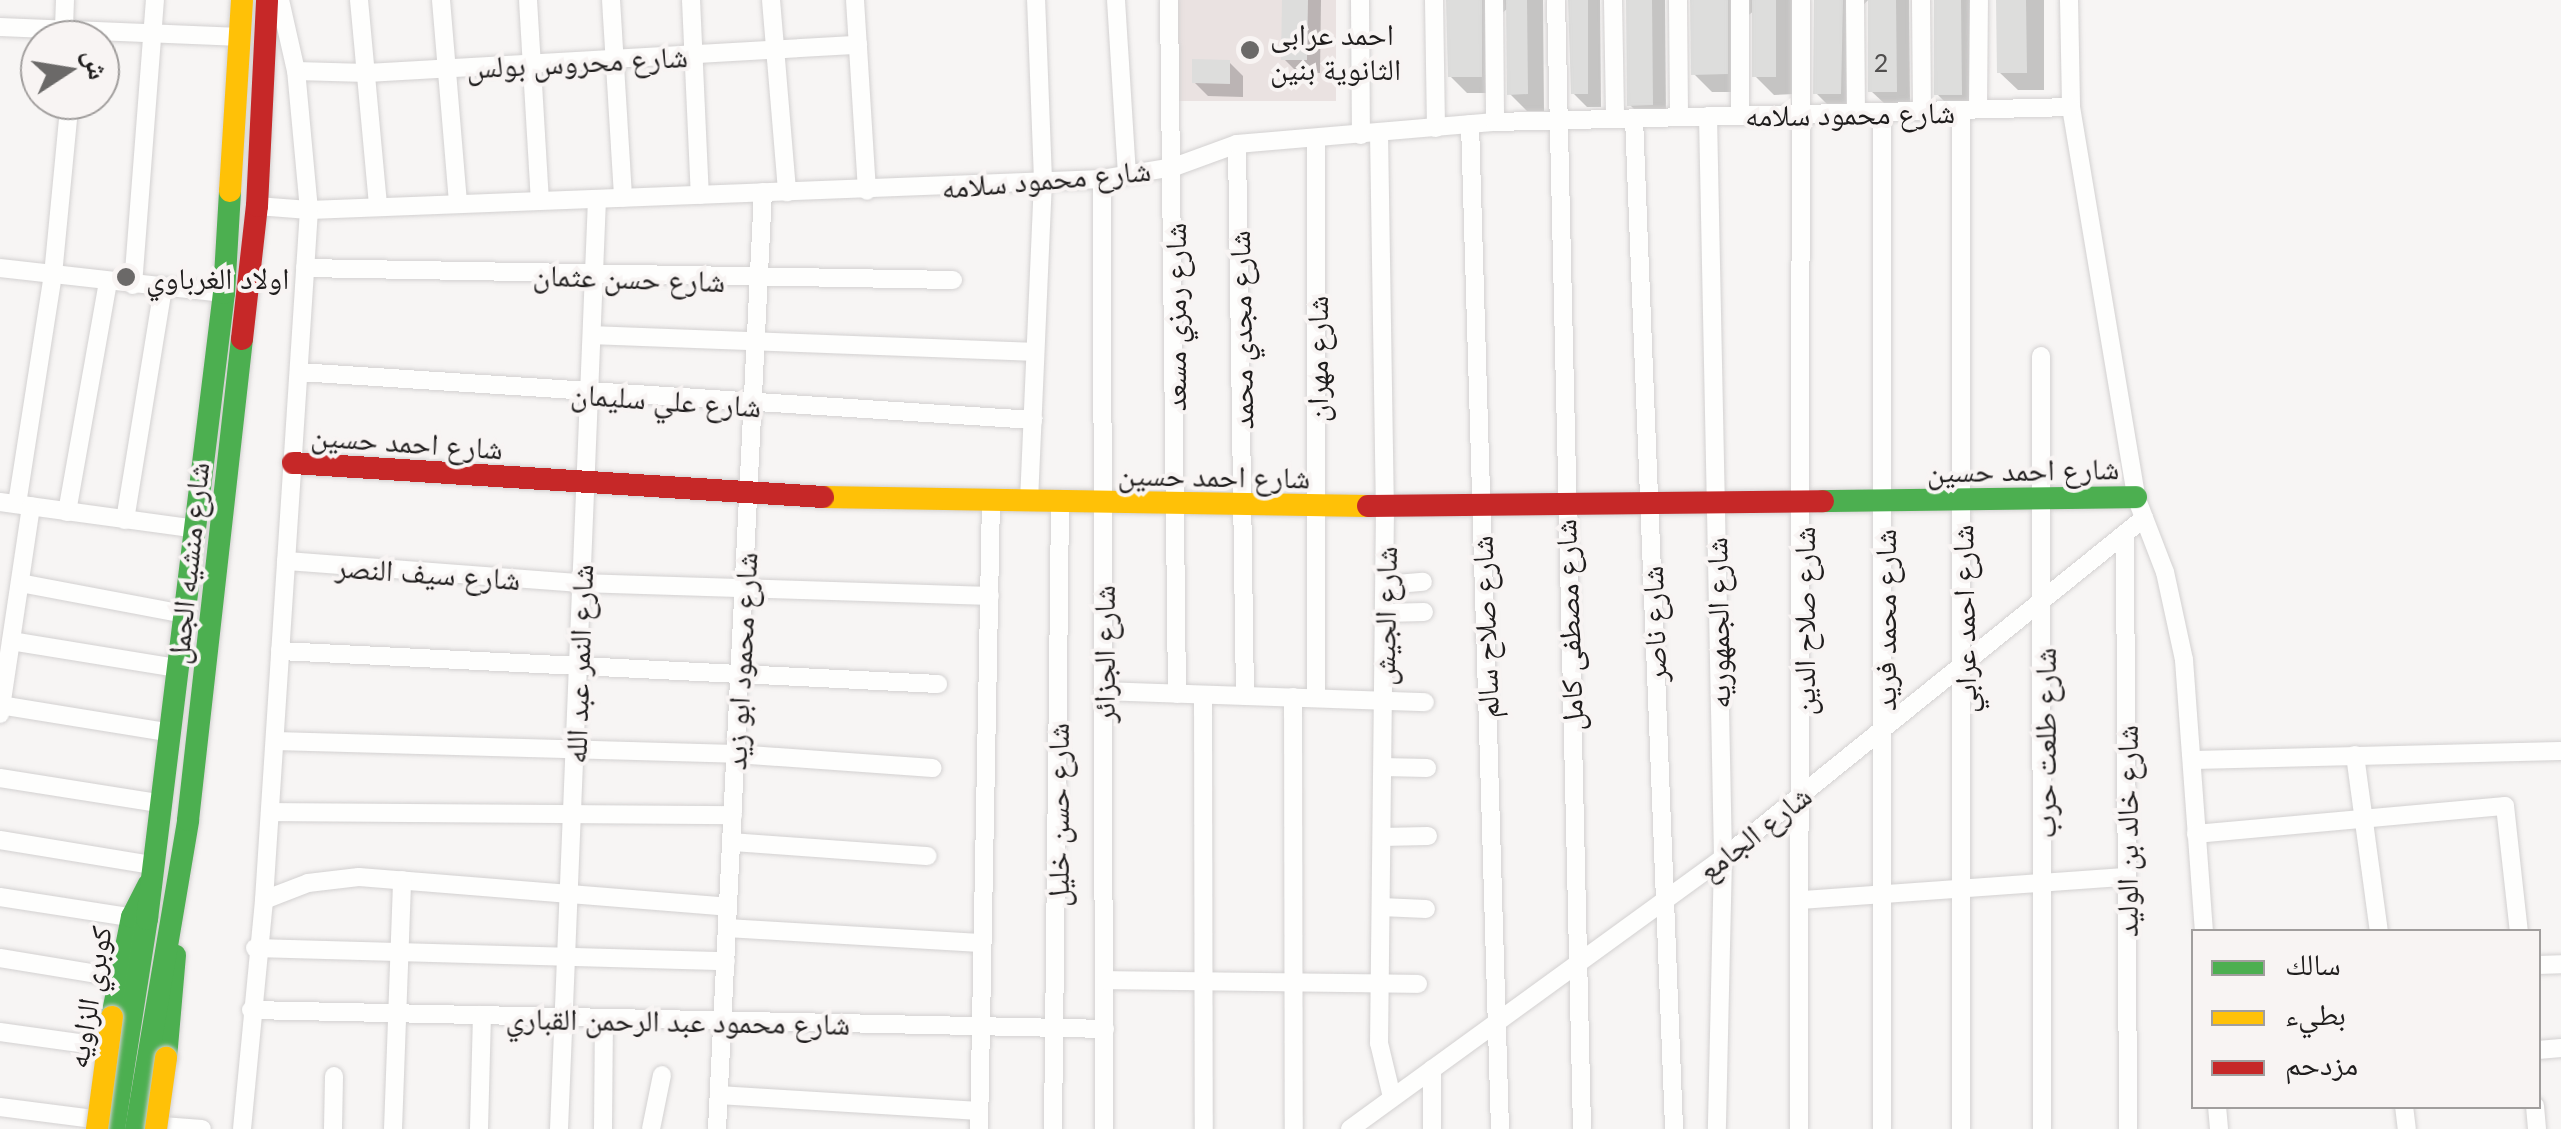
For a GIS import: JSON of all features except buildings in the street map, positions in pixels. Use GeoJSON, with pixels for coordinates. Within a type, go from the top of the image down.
{"type":"FeatureCollection","features":[{"type":"Feature","properties":{"kind":"main road","name":"شارع منشيه الجمل"},"geometry":{"type":"LineString","coordinates":[[122,1126],[128,979],[151,872],[224,293],[242,0]]}},
{"type":"Feature","properties":{"kind":"main road","name":"شارع منشيه الجمل"},"geometry":{"type":"LineString","coordinates":[[122,1126],[175,912],[257,206],[267,0]]}},
{"type":"Feature","properties":{"kind":"main road","name":"شارع احمد حسين"},"geometry":{"type":"LineString","coordinates":[[293,463],[748,495],[1480,509],[2041,499],[2140,508]]}},
{"type":"Feature","properties":{"kind":"main road"},"geometry":{"type":"LineString","coordinates":[[122,1126],[166,1058],[175,912]]}},
{"type":"Feature","properties":{"kind":"main road","name":"كوبري الزاويه"},"geometry":{"type":"LineString","coordinates":[[122,1126],[112,1017],[128,979]]}},
{"type":"Feature","properties":{"kind":"street"},"geometry":{"type":"LineString","coordinates":[[133,286],[156,34],[155,0]]}},
{"type":"Feature","properties":{"kind":"street"},"geometry":{"type":"LineString","coordinates":[[242,1129],[256,948],[264,900],[310,210],[296,71],[280,0]]}},
{"type":"Feature","properties":{"kind":"street"},"geometry":{"type":"LineString","coordinates":[[359,0],[378,206]]}},
{"type":"Feature","properties":{"kind":"street"},"geometry":{"type":"LineString","coordinates":[[440,0],[458,203]]}},
{"type":"Feature","properties":{"kind":"street"},"geometry":{"type":"LineString","coordinates":[[528,0],[540,200]]}},
{"type":"Feature","properties":{"kind":"street"},"geometry":{"type":"LineString","coordinates":[[611,0],[623,198]]}},
{"type":"Feature","properties":{"kind":"street"},"geometry":{"type":"LineString","coordinates":[[691,0],[700,195]]}},
{"type":"Feature","properties":{"kind":"street"},"geometry":{"type":"LineString","coordinates":[[771,0],[787,192]]}},
{"type":"Feature","properties":{"kind":"street"},"geometry":{"type":"LineString","coordinates":[[855,0],[867,191]]}},
{"type":"Feature","properties":{"kind":"street"},"geometry":{"type":"LineString","coordinates":[[1029,501],[1043,180],[1036,0]]}},
{"type":"Feature","properties":{"kind":"street"},"geometry":{"type":"LineString","coordinates":[[1116,0],[1127,174]]}},
{"type":"Feature","properties":{"kind":"street","name":"شارع رمزي مسعد"},"geometry":{"type":"LineString","coordinates":[[1169,0],[1174,167],[1177,694]]}},
{"type":"Feature","properties":{"kind":"street","name":"شارع الجيش"},"geometry":{"type":"LineString","coordinates":[[1360,0],[1370,134],[1385,508],[1380,1042],[1392,1097]]}},
{"type":"Feature","properties":{"kind":"street"},"geometry":{"type":"LineString","coordinates":[[1434,0],[1436,128]]}},
{"type":"Feature","properties":{"kind":"street"},"geometry":{"type":"LineString","coordinates":[[1494,0],[1495,122]]}},
{"type":"Feature","properties":{"kind":"street","name":"شارع مصطفى كامل"},"geometry":{"type":"LineString","coordinates":[[1556,0],[1563,509],[1580,962],[1582,1129]]}},
{"type":"Feature","properties":{"kind":"street","name":"شارع ناصر"},"geometry":{"type":"LineString","coordinates":[[1613,0],[1648,507],[1674,1129]]}},
{"type":"Feature","properties":{"kind":"street"},"geometry":{"type":"LineString","coordinates":[[1678,0],[1680,117]]}},
{"type":"Feature","properties":{"kind":"street"},"geometry":{"type":"LineString","coordinates":[[1740,0],[1740,116]]}},
{"type":"Feature","properties":{"kind":"street","name":"شارع صلاح الدين"},"geometry":{"type":"LineString","coordinates":[[1798,1129],[1804,793],[1802,0]]}},
{"type":"Feature","properties":{"kind":"street"},"geometry":{"type":"LineString","coordinates":[[1855,0],[1856,112]]}},
{"type":"Feature","properties":{"kind":"street"},"geometry":{"type":"LineString","coordinates":[[1921,0],[1922,111]]}},
{"type":"Feature","properties":{"kind":"street","name":"شارع احمد عرابي"},"geometry":{"type":"LineString","coordinates":[[1961,1129],[1966,668],[1962,500],[1969,110],[1979,0]]}},
{"type":"Feature","properties":{"kind":"street"},"geometry":{"type":"LineString","coordinates":[[2069,0],[2070,107],[2140,508],[2180,630],[2204,929]]}},
{"type":"Feature","properties":{"kind":"street"},"geometry":{"type":"LineString","coordinates":[[120,33],[241,37]]}},
{"type":"Feature","properties":{"kind":"street","name":"شارع محروس بولس"},"geometry":{"type":"LineString","coordinates":[[296,71],[367,73],[858,45]]}},
{"type":"Feature","properties":{"kind":"street","name":"شارع محمود سلامه"},"geometry":{"type":"LineString","coordinates":[[257,206],[310,210],[1102,179],[1174,167],[1237,144],[1495,122],[2070,107]]}},
{"type":"Feature","properties":{"kind":"street","name":"شارع محمد فريد"},"geometry":{"type":"LineString","coordinates":[[1882,112],[1882,1129]]}},
{"type":"Feature","properties":{"kind":"street","name":"شارع الجمهوريه"},"geometry":{"type":"LineString","coordinates":[[1708,116],[1723,858],[1717,1129]]}},
{"type":"Feature","properties":{"kind":"street"},"geometry":{"type":"LineString","coordinates":[[0,714],[20,582],[16,504],[53,275],[68,120]]}},
{"type":"Feature","properties":{"kind":"street","name":"شارع صلاح سالم"},"geometry":{"type":"LineString","coordinates":[[1470,124],[1500,1129]]}},
{"type":"Feature","properties":{"kind":"street","name":"شارع مهران"},"geometry":{"type":"LineString","coordinates":[[1316,140],[1316,698]]}},
{"type":"Feature","properties":{"kind":"street","name":"شارع مجدي محمد"},"geometry":{"type":"LineString","coordinates":[[1237,144],[1245,696]]}},
{"type":"Feature","properties":{"kind":"street","name":"شارع الجزائر"},"geometry":{"type":"LineString","coordinates":[[1102,179],[1104,1129]]}},
{"type":"Feature","properties":{"kind":"street","name":"شارع محمود ابو زيد"},"geometry":{"type":"LineString","coordinates":[[717,1129],[763,192]]}},
{"type":"Feature","properties":{"kind":"street","name":"شارع النمر عبد الله"},"geometry":{"type":"LineString","coordinates":[[559,1129],[597,200]]}},
{"type":"Feature","properties":{"kind":"street","name":"شارع حسن عثمان"},"geometry":{"type":"LineString","coordinates":[[306,268],[759,281],[953,280]]}},
{"type":"Feature","properties":{"kind":"street"},"geometry":{"type":"LineString","coordinates":[[1,274],[53,275],[224,293]]}},
{"type":"Feature","properties":{"kind":"street"},"geometry":{"type":"LineString","coordinates":[[67,512],[108,282]]}},
{"type":"Feature","properties":{"kind":"street"},"geometry":{"type":"LineString","coordinates":[[125,520],[163,289]]}},
{"type":"Feature","properties":{"kind":"street"},"geometry":{"type":"LineString","coordinates":[[592,336],[1035,352]]}},
{"type":"Feature","properties":{"kind":"street","name":"شارع طلعت حرب"},"geometry":{"type":"LineString","coordinates":[[2041,356],[2045,602],[2042,1129]]}},
{"type":"Feature","properties":{"kind":"street","name":"شارع علي سليمان"},"geometry":{"type":"LineString","coordinates":[[299,372],[753,406],[1033,420]]}},
{"type":"Feature","properties":{"kind":"street"},"geometry":{"type":"LineString","coordinates":[[719,1095],[979,1120],[991,500]]}},
{"type":"Feature","properties":{"kind":"street","name":"شارع حسن خليل"},"geometry":{"type":"LineString","coordinates":[[1053,1129],[1060,502]]}},
{"type":"Feature","properties":{"kind":"street"},"geometry":{"type":"LineString","coordinates":[[16,504],[196,529]]}},
{"type":"Feature","properties":{"kind":"street","name":"شارع الجامع"},"geometry":{"type":"LineString","coordinates":[[1350,1129],[1723,858],[1884,728],[1966,668],[2125,534],[2140,508]]}},
{"type":"Feature","properties":{"kind":"street","name":"شارع خالد بن الوليد"},"geometry":{"type":"LineString","coordinates":[[2125,534],[2128,1129]]}},
{"type":"Feature","properties":{"kind":"street","name":"شارع سيف النصر"},"geometry":{"type":"LineString","coordinates":[[286,561],[581,583],[990,596]]}},
{"type":"Feature","properties":{"kind":"street"},"geometry":{"type":"LineString","coordinates":[[20,582],[184,614]]}},
{"type":"Feature","properties":{"kind":"street"},"geometry":{"type":"LineString","coordinates":[[1384,584],[1423,582]]}},
{"type":"Feature","properties":{"kind":"street"},"geometry":{"type":"LineString","coordinates":[[1384,613],[1424,612]]}},
{"type":"Feature","properties":{"kind":"street"},"geometry":{"type":"LineString","coordinates":[[11,641],[176,668]]}},
{"type":"Feature","properties":{"kind":"street"},"geometry":{"type":"LineString","coordinates":[[280,652],[938,684]]}},
{"type":"Feature","properties":{"kind":"street"},"geometry":{"type":"LineString","coordinates":[[1103,691],[1425,702]]}},
{"type":"Feature","properties":{"kind":"street"},"geometry":{"type":"LineString","coordinates":[[1202,694],[1204,1129]]}},
{"type":"Feature","properties":{"kind":"street"},"geometry":{"type":"LineString","coordinates":[[1292,697],[1294,1129]]}},
{"type":"Feature","properties":{"kind":"street"},"geometry":{"type":"LineString","coordinates":[[1,705],[168,732]]}},
{"type":"Feature","properties":{"kind":"street"},"geometry":{"type":"LineString","coordinates":[[274,741],[736,754],[933,768]]}},
{"type":"Feature","properties":{"kind":"street"},"geometry":{"type":"LineString","coordinates":[[2193,760],[2561,751]]}},
{"type":"Feature","properties":{"kind":"street"},"geometry":{"type":"LineString","coordinates":[[2354,755],[2379,929]]}},
{"type":"Feature","properties":{"kind":"street"},"geometry":{"type":"LineString","coordinates":[[1382,767],[1426,768]]}},
{"type":"Feature","properties":{"kind":"street"},"geometry":{"type":"LineString","coordinates":[[0,778],[158,803]]}},
{"type":"Feature","properties":{"kind":"street"},"geometry":{"type":"LineString","coordinates":[[2196,834],[2503,806],[2508,812],[2519,929]]}},
{"type":"Feature","properties":{"kind":"street"},"geometry":{"type":"LineString","coordinates":[[270,812],[733,815]]}},
{"type":"Feature","properties":{"kind":"street"},"geometry":{"type":"LineString","coordinates":[[1382,837],[1428,836]]}},
{"type":"Feature","properties":{"kind":"street"},"geometry":{"type":"LineString","coordinates":[[0,840],[151,872]]}},
{"type":"Feature","properties":{"kind":"street"},"geometry":{"type":"LineString","coordinates":[[732,842],[928,856]]}},
{"type":"Feature","properties":{"kind":"street"},"geometry":{"type":"LineString","coordinates":[[264,900],[333,878],[568,892],[728,907]]}},
{"type":"Feature","properties":{"kind":"street"},"geometry":{"type":"LineString","coordinates":[[1802,900],[2126,878]]}},
{"type":"Feature","properties":{"kind":"street"},"geometry":{"type":"LineString","coordinates":[[392,1129],[402,880]]}},
{"type":"Feature","properties":{"kind":"street"},"geometry":{"type":"LineString","coordinates":[[0,897],[140,918]]}},
{"type":"Feature","properties":{"kind":"street"},"geometry":{"type":"LineString","coordinates":[[1381,908],[1426,909]]}},
{"type":"Feature","properties":{"kind":"street"},"geometry":{"type":"LineString","coordinates":[[728,928],[980,943]]}},
{"type":"Feature","properties":{"kind":"street"},"geometry":{"type":"LineString","coordinates":[[256,948],[726,961]]}},
{"type":"Feature","properties":{"kind":"street"},"geometry":{"type":"LineString","coordinates":[[0,958],[128,979]]}},
{"type":"Feature","properties":{"kind":"street"},"geometry":{"type":"LineString","coordinates":[[1104,980],[1418,984]]}},
{"type":"Feature","properties":{"kind":"street","name":"شارع محمود عبد الرحمن القباري"},"geometry":{"type":"LineString","coordinates":[[251,1010],[1105,1029]]}},
{"type":"Feature","properties":{"kind":"street"},"geometry":{"type":"LineString","coordinates":[[479,1129],[482,1015]]}},
{"type":"Feature","properties":{"kind":"street"},"geometry":{"type":"LineString","coordinates":[[603,1129],[604,1018]]}},
{"type":"Feature","properties":{"kind":"street"},"geometry":{"type":"LineString","coordinates":[[0,1032],[126,1049]]}},
{"type":"Feature","properties":{"kind":"street"},"geometry":{"type":"LineString","coordinates":[[1432,1069],[1432,1129]]}},
{"type":"Feature","properties":{"kind":"street"},"geometry":{"type":"LineString","coordinates":[[333,1129],[334,1076]]}},
{"type":"Feature","properties":{"kind":"street"},"geometry":{"type":"LineString","coordinates":[[650,1129],[662,1076]]}},
{"type":"Feature","properties":{"kind":"street"},"geometry":{"type":"LineString","coordinates":[[0,1107],[122,1126],[202,1129]]}},
{"type":"Feature","properties":{"kind":"shaded area","name":"احمد عرابى الثانوية بنين"},"geometry":{"type":"Polygon","coordinates":[[[1165,0],[1336,0],[1336,101],[1165,101],[1165,0]]]}},
{"type":"Feature","properties":{"kind":"traffic: fast"},"geometry":{"type":"LineString","coordinates":[[114,1129],[147,919],[224,293],[230,191]]}},
{"type":"Feature","properties":{"kind":"traffic: fast"},"geometry":{"type":"LineString","coordinates":[[136,1129],[188,820],[242,339]]}},
{"type":"Feature","properties":{"kind":"traffic: fast"},"geometry":{"type":"LineString","coordinates":[[1823,501],[2136,497]]}},
{"type":"Feature","properties":{"kind":"traffic: fast"},"geometry":{"type":"LineString","coordinates":[[112,1017],[132,917],[148,885]]}},
{"type":"Feature","properties":{"kind":"traffic: fast"},"geometry":{"type":"LineString","coordinates":[[166,1058],[175,955]]}},
{"type":"Feature","properties":{"kind":"traffic: slow"},"geometry":{"type":"LineString","coordinates":[[230,191],[242,0]]}},
{"type":"Feature","properties":{"kind":"traffic: slow"},"geometry":{"type":"LineString","coordinates":[[823,497],[1368,506]]}},
{"type":"Feature","properties":{"kind":"traffic: slow"},"geometry":{"type":"LineString","coordinates":[[97,1129],[112,1017]]}},
{"type":"Feature","properties":{"kind":"traffic: slow"},"geometry":{"type":"LineString","coordinates":[[156,1129],[166,1058]]}},
{"type":"Feature","properties":{"kind":"traffic: jam"},"geometry":{"type":"LineString","coordinates":[[242,339],[257,206],[267,0]]}},
{"type":"Feature","properties":{"kind":"traffic: jam"},"geometry":{"type":"LineString","coordinates":[[293,463],[823,497]]}},
{"type":"Feature","properties":{"kind":"traffic: jam"},"geometry":{"type":"LineString","coordinates":[[1368,506],[1823,501]]}},
{"type":"Feature","properties":{"kind":"place","name":"احمد عرابى الثانوية بنين"},"geometry":{"type":"Point","coordinates":[1250,50]}},
{"type":"Feature","properties":{"kind":"place","name":"اولاد الغرباوي"},"geometry":{"type":"Point","coordinates":[126,277]}}]}
